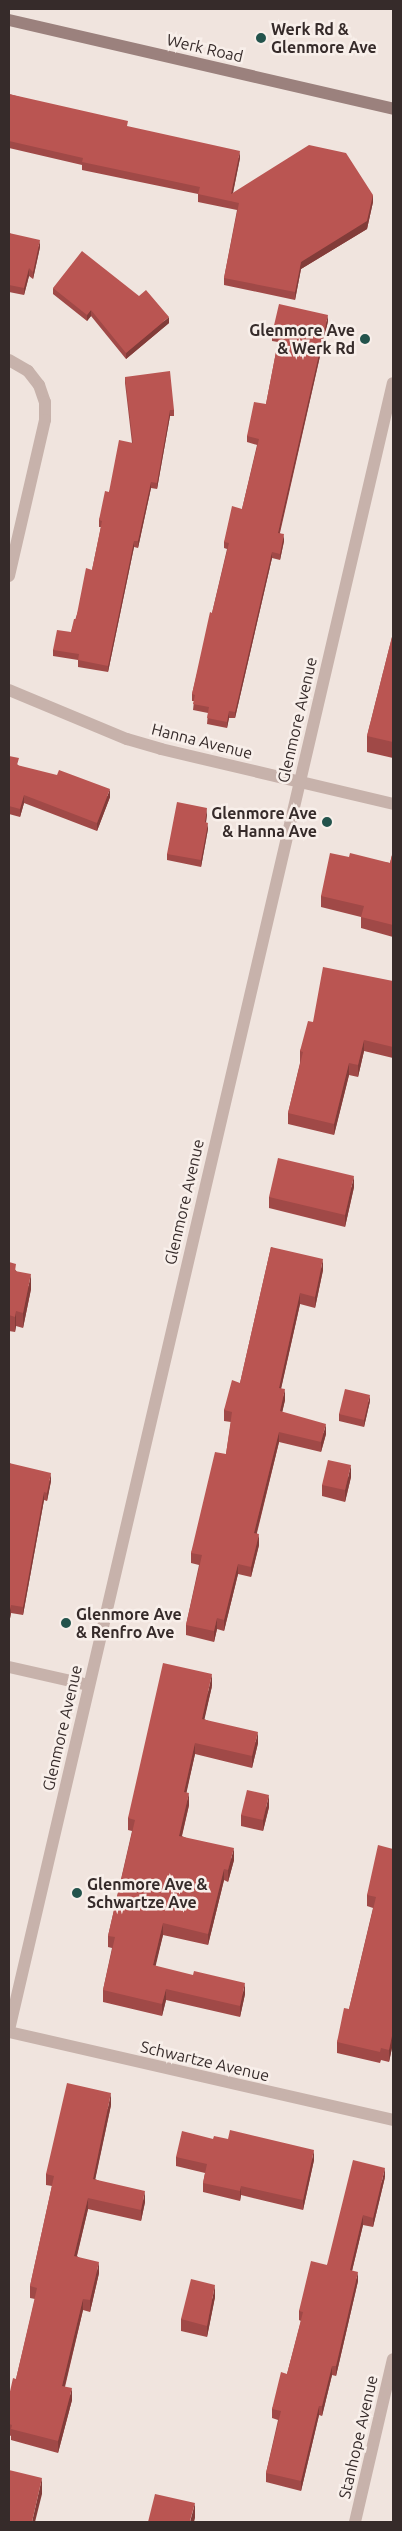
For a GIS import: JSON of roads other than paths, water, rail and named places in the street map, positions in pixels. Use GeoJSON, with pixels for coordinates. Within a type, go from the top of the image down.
{"type":"FeatureCollection","features":[{"type":"Feature","properties":{"kind":"main road","name":"Werk Road"},"geometry":{"type":"LineString","coordinates":[[9,20],[393,109]]}},
{"type":"Feature","properties":{"kind":"street"},"geometry":{"type":"LineString","coordinates":[[9,360],[28,371],[39,385],[45,402],[45,420],[9,576]]}},
{"type":"Feature","properties":{"kind":"street","name":"Glenmore Avenue"},"geometry":{"type":"LineString","coordinates":[[9,2031],[88,1685],[393,383]]}},
{"type":"Feature","properties":{"kind":"street","name":"Hanna Avenue"},"geometry":{"type":"LineString","coordinates":[[9,690],[127,739],[161,750],[393,804]]}},
{"type":"Feature","properties":{"kind":"street"},"geometry":{"type":"LineString","coordinates":[[9,1667],[88,1685]]}},
{"type":"Feature","properties":{"kind":"street","name":"Schwartze Avenue"},"geometry":{"type":"LineString","coordinates":[[9,2031],[393,2120]]}},
{"type":"Feature","properties":{"kind":"street","name":"Stanhope Avenue"},"geometry":{"type":"LineString","coordinates":[[355,2522],[393,2358]]}},
{"type":"Feature","properties":{"kind":"place","name":"Werk Rd & Glenmore Ave"},"geometry":{"type":"Point","coordinates":[261,38]}},
{"type":"Feature","properties":{"kind":"place","name":"Glenmore Ave & Werk Rd"},"geometry":{"type":"Point","coordinates":[365,339]}},
{"type":"Feature","properties":{"kind":"place","name":"Glenmore Ave & Hanna Ave"},"geometry":{"type":"Point","coordinates":[327,822]}},
{"type":"Feature","properties":{"kind":"place","name":"Glenmore Ave & Renfro Ave"},"geometry":{"type":"Point","coordinates":[66,1623]}},
{"type":"Feature","properties":{"kind":"place","name":"Glenmore Ave & Schwartze Ave"},"geometry":{"type":"Point","coordinates":[77,1893]}}]}
